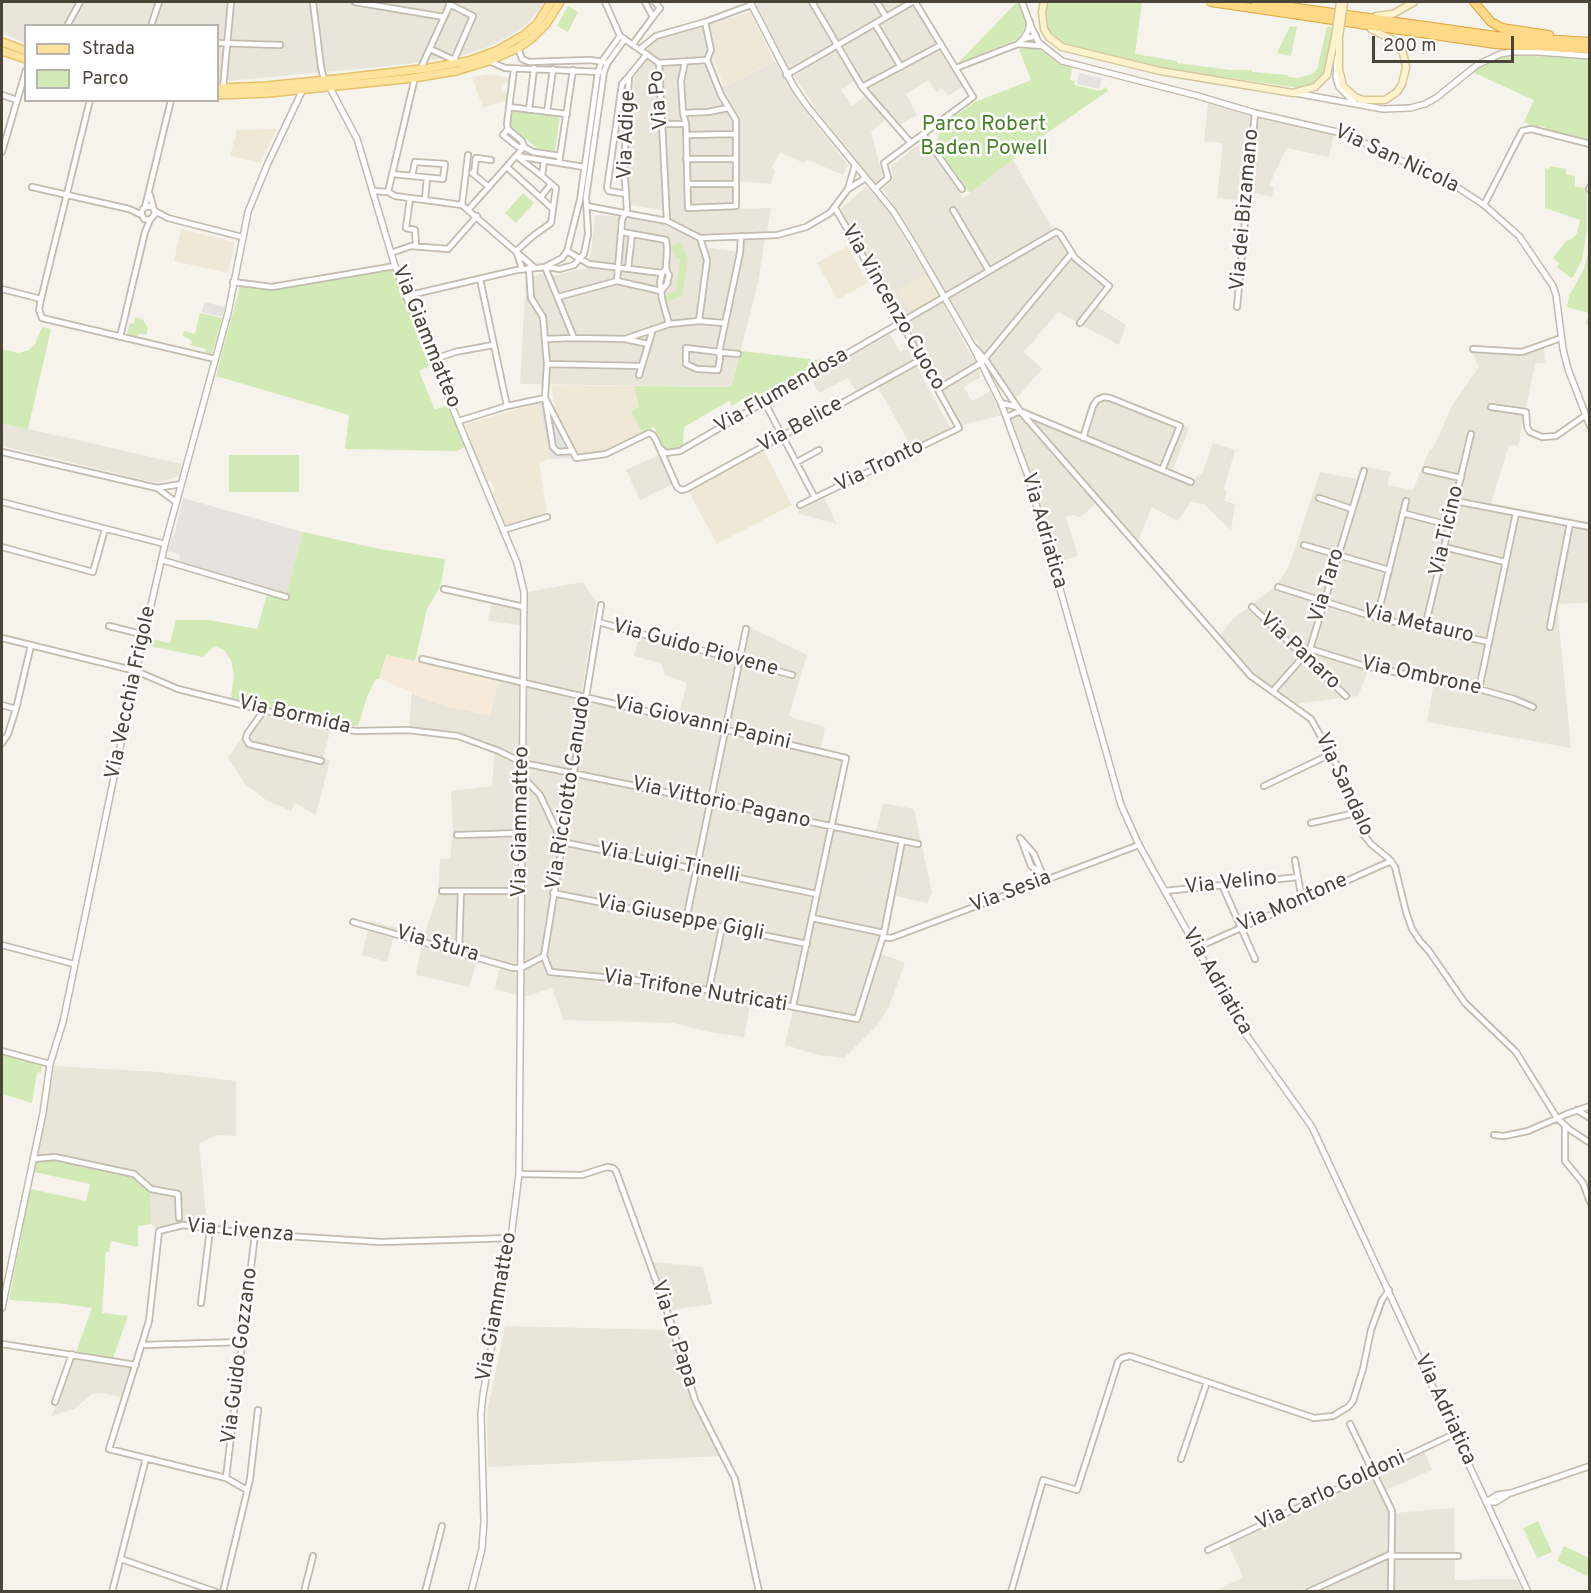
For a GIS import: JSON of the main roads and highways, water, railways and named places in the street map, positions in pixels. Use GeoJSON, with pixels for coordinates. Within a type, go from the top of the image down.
{"type":"FeatureCollection","features":[{"type":"Feature","properties":{"kind":"highway"},"geometry":{"type":"LineString","coordinates":[[1211,2],[1496,36],[1590,41]]}},
{"type":"Feature","properties":{"kind":"highway"},"geometry":{"type":"LineString","coordinates":[[1256,2],[1495,44],[1590,49]]}},
{"type":"Feature","properties":{"kind":"highway"},"geometry":{"type":"LineString","coordinates":[[1474,2],[1491,22],[1502,28],[1590,41]]}},
{"type":"Feature","properties":{"kind":"main road"},"geometry":{"type":"LineString","coordinates":[[219,91],[422,69],[490,53],[524,35],[537,24],[551,2]]}},
{"type":"Feature","properties":{"kind":"main road"},"geometry":{"type":"LineString","coordinates":[[219,91],[269,93],[414,78],[456,71],[489,61],[518,48],[541,30],[560,2]]}},
{"type":"Feature","properties":{"kind":"main road"},"geometry":{"type":"LineString","coordinates":[[1044,2],[1042,12],[1044,29],[1048,38],[1062,47],[1160,71],[1293,93],[1315,87],[1327,75],[1344,2]]}},
{"type":"Feature","properties":{"kind":"main road"},"geometry":{"type":"LineString","coordinates":[[1340,2],[1337,37],[1340,78],[1348,92],[1355,97],[1369,101],[1385,100],[1397,92],[1402,84],[1406,68],[1405,61],[1393,40],[1350,18]]}},
{"type":"Feature","properties":{"kind":"main road"},"geometry":{"type":"LineString","coordinates":[[1350,18],[1393,14],[1414,2]]}},
{"type":"Feature","properties":{"kind":"main road"},"geometry":{"type":"LineString","coordinates":[[2,42],[24,50]]}},
{"type":"Feature","properties":{"kind":"main road"},"geometry":{"type":"LineString","coordinates":[[2,51],[24,58]]}},
{"type":"Feature","properties":{"kind":"park label","name":"Parco Robert Baden Powell"},"geometry":{"type":"Point","coordinates":[984,138]}}]}
